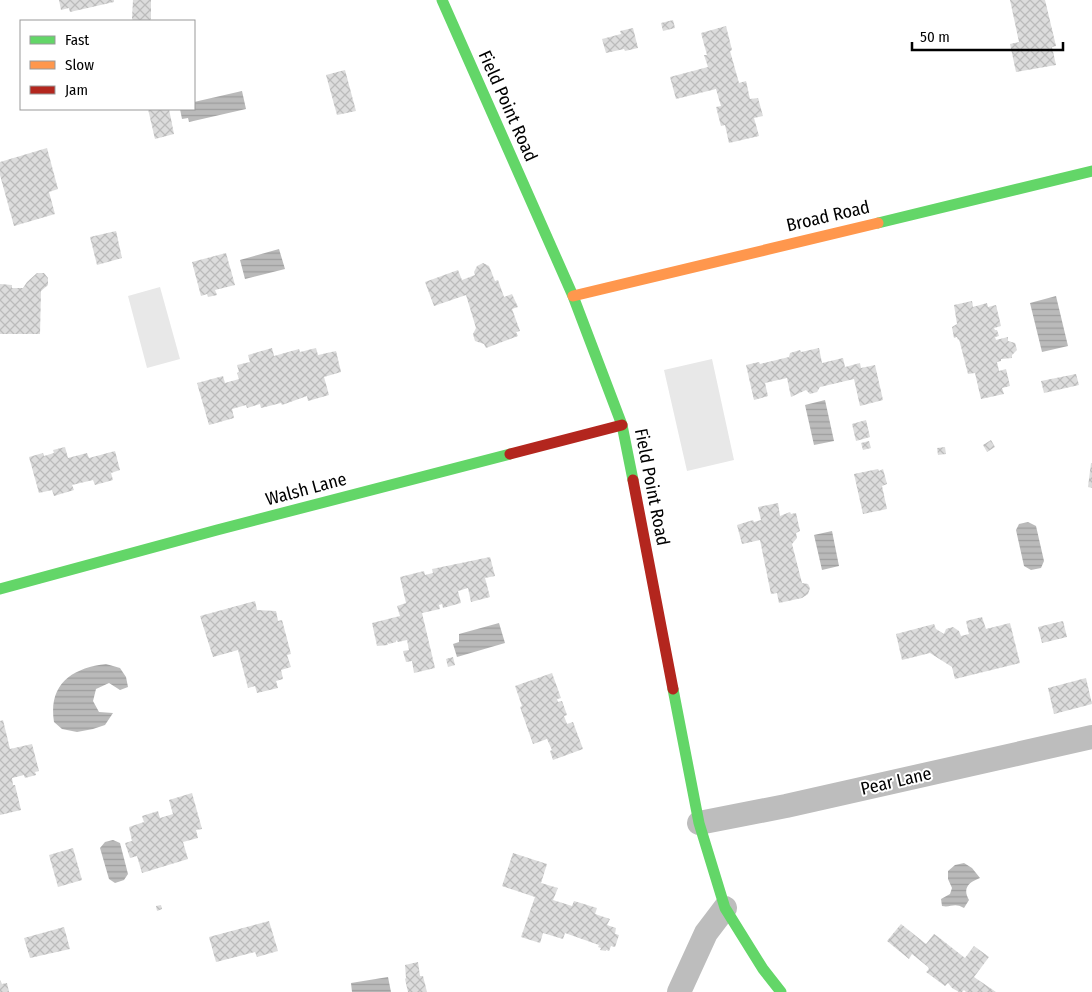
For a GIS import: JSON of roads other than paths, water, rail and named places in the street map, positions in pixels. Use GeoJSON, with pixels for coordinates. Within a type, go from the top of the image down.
{"type":"FeatureCollection","features":[{"type":"Feature","properties":{"kind":"street","name":"Field Point Road"},"geometry":{"type":"LineString","coordinates":[[442,0],[573,296],[622,425],[699,824],[725,908],[763,969],[781,992]]}},
{"type":"Feature","properties":{"kind":"street","name":"Broad Road"},"geometry":{"type":"LineString","coordinates":[[573,296],[1092,171]]}},
{"type":"Feature","properties":{"kind":"street","name":"Walsh Lane"},"geometry":{"type":"LineString","coordinates":[[0,589],[217,530],[622,425]]}},
{"type":"Feature","properties":{"kind":"street","name":"Pear Lane"},"geometry":{"type":"LineString","coordinates":[[699,824],[1092,737]]}},
{"type":"Feature","properties":{"kind":"street"},"geometry":{"type":"LineString","coordinates":[[679,992],[706,932],[725,908]]}}]}
